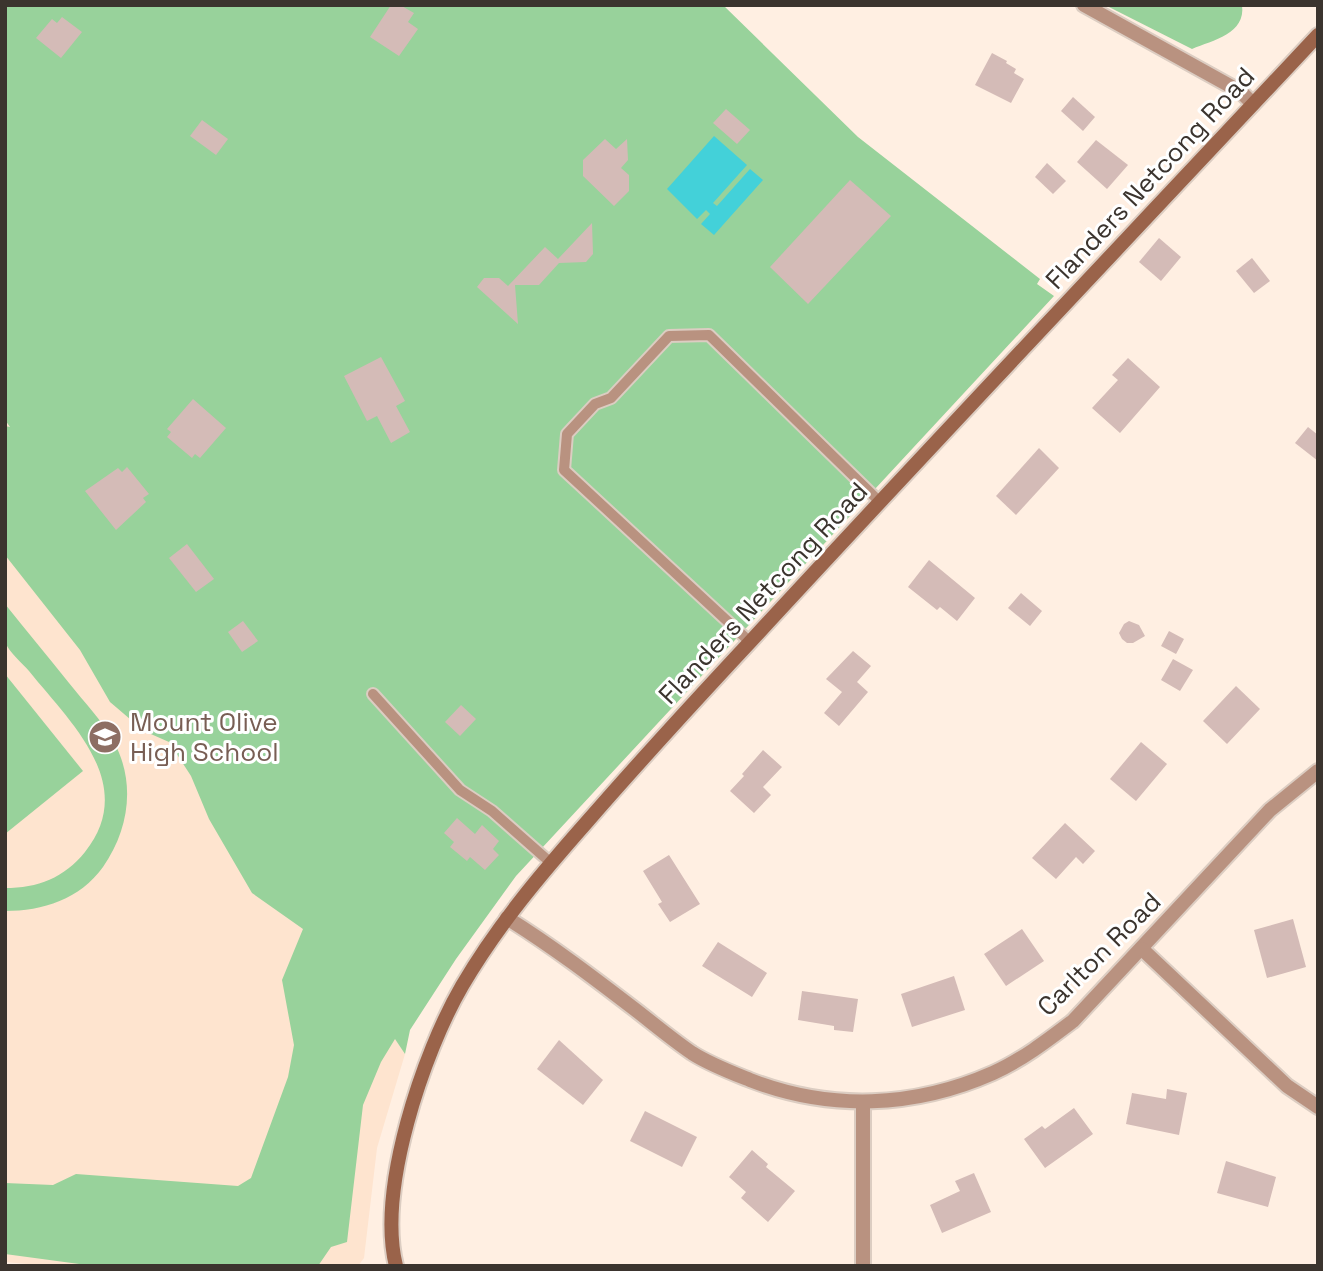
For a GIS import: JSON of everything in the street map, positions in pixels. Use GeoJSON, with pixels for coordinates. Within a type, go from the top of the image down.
{"type":"FeatureCollection","features":[{"type":"Feature","properties":{"kind":"main road","name":"Flanders Netcong Road"},"geometry":{"type":"LineString","coordinates":[[396,1266],[391,1236],[394,1194],[401,1150],[416,1093],[452,1005],[481,954],[507,918],[626,777],[1318,35]]}},
{"type":"Feature","properties":{"kind":"street"},"geometry":{"type":"LineString","coordinates":[[1084,5],[1241,92],[1253,104]]}},
{"type":"Feature","properties":{"kind":"street","name":"Carlton Road"},"geometry":{"type":"LineString","coordinates":[[507,918],[551,945],[693,1053],[717,1066],[775,1090],[819,1099],[863,1103],[932,1095],[995,1072],[1035,1050],[1073,1021],[1270,810],[1318,771]]}},
{"type":"Feature","properties":{"kind":"street"},"geometry":{"type":"LineString","coordinates":[[1142,949],[1287,1086],[1318,1107]]}},
{"type":"Feature","properties":{"kind":"street"},"geometry":{"type":"LineString","coordinates":[[863,1103],[863,1266]]}},
{"type":"Feature","properties":{"kind":"lane"},"geometry":{"type":"LineString","coordinates":[[750,642],[564,470],[567,434],[595,404],[611,398],[669,336],[709,335],[880,502]]}},
{"type":"Feature","properties":{"kind":"lane"},"geometry":{"type":"LineString","coordinates":[[373,694],[460,790],[492,811],[551,863]]}},
{"type":"Feature","properties":{"kind":"shaded area","name":"Mount Olive High School"},"geometry":{"type":"Polygon","coordinates":[[[5,420],[405,1054],[377,1148],[364,1258],[358,1266],[50,1266],[5,1262],[5,420]]]}},
{"type":"Feature","properties":{"kind":"green space"},"geometry":{"type":"Polygon","coordinates":[[[5,5],[723,5],[858,137],[1040,279],[1037,284],[1054,296],[516,876],[456,959],[410,1030],[405,1054],[395,1039],[381,1062],[363,1105],[347,1242],[331,1247],[318,1266],[94,1266],[5,1254],[5,1183],[53,1185],[76,1174],[238,1186],[251,1178],[288,1077],[294,1045],[282,980],[303,929],[252,893],[209,819],[191,776],[169,742],[144,731],[110,702],[80,650],[5,555],[5,426],[10,427],[5,420],[5,5]]]}},
{"type":"Feature","properties":{"kind":"green space"},"geometry":{"type":"Polygon","coordinates":[[[1105,5],[1242,5],[1242,15],[1239,23],[1226,34],[1192,49],[1105,5]]]}},
{"type":"Feature","properties":{"kind":"green space"},"geometry":{"type":"Polygon","coordinates":[[[5,604],[109,734],[121,758],[127,790],[124,822],[119,838],[94,878],[72,895],[47,906],[5,911],[5,888],[17,888],[50,880],[77,861],[100,827],[105,802],[102,778],[93,755],[63,711],[7,646],[4,633],[5,604]]]}},
{"type":"Feature","properties":{"kind":"green space"},"geometry":{"type":"Polygon","coordinates":[[[5,674],[83,771],[5,834],[5,674]]]}},
{"type":"Feature","properties":{"kind":"water"},"geometry":{"type":"Polygon","coordinates":[[[714,136],[747,165],[713,203],[717,206],[750,169],[763,180],[714,235],[701,224],[710,214],[706,210],[697,219],[667,189],[714,136]]]}},
{"type":"Feature","properties":{"kind":"building"},"geometry":{"type":"Polygon","coordinates":[[[391,5],[400,5],[414,13],[408,22],[418,29],[399,56],[370,37],[391,5]]]}},
{"type":"Feature","properties":{"kind":"building"},"geometry":{"type":"Polygon","coordinates":[[[62,17],[82,32],[61,58],[36,38],[52,19],[57,23],[62,17]]]}},
{"type":"Feature","properties":{"kind":"building"},"geometry":{"type":"Polygon","coordinates":[[[992,53],[1007,61],[1006,63],[1016,69],[1014,73],[1024,79],[1011,103],[975,85],[992,53]]]}},
{"type":"Feature","properties":{"kind":"building"},"geometry":{"type":"Polygon","coordinates":[[[1073,97],[1095,117],[1083,131],[1061,111],[1073,97]]]}},
{"type":"Feature","properties":{"kind":"building"},"geometry":{"type":"Polygon","coordinates":[[[726,109],[750,130],[737,144],[713,123],[726,109]]]}},
{"type":"Feature","properties":{"kind":"building"},"geometry":{"type":"Polygon","coordinates":[[[202,120],[228,139],[216,155],[190,136],[202,120]]]}},
{"type":"Feature","properties":{"kind":"building"},"geometry":{"type":"Polygon","coordinates":[[[605,139],[616,149],[627,139],[628,160],[621,168],[629,175],[629,191],[614,206],[583,176],[583,160],[605,139]]]}},
{"type":"Feature","properties":{"kind":"building"},"geometry":{"type":"Polygon","coordinates":[[[1096,140],[1128,165],[1107,189],[1077,162],[1096,140]]]}},
{"type":"Feature","properties":{"kind":"building"},"geometry":{"type":"Polygon","coordinates":[[[1047,163],[1066,181],[1053,194],[1035,177],[1047,163]]]}},
{"type":"Feature","properties":{"kind":"building"},"geometry":{"type":"Polygon","coordinates":[[[850,180],[891,216],[808,304],[770,267],[850,180]]]}},
{"type":"Feature","properties":{"kind":"building"},"geometry":{"type":"Polygon","coordinates":[[[592,223],[593,254],[586,262],[559,263],[539,285],[515,285],[518,324],[477,287],[484,278],[499,278],[508,286],[545,247],[558,259],[592,223]]]}},
{"type":"Feature","properties":{"kind":"building"},"geometry":{"type":"Polygon","coordinates":[[[1159,238],[1181,257],[1161,281],[1139,262],[1159,238]]]}},
{"type":"Feature","properties":{"kind":"building"},"geometry":{"type":"Polygon","coordinates":[[[1252,258],[1270,281],[1254,293],[1236,271],[1252,258]]]}},
{"type":"Feature","properties":{"kind":"building"},"geometry":{"type":"Polygon","coordinates":[[[381,357],[405,401],[396,406],[410,432],[391,443],[377,416],[367,421],[344,376],[381,357]]]}},
{"type":"Feature","properties":{"kind":"building"},"geometry":{"type":"Polygon","coordinates":[[[1128,358],[1160,387],[1120,433],[1092,408],[1118,380],[1112,375],[1128,358]]]}},
{"type":"Feature","properties":{"kind":"building"},"geometry":{"type":"Polygon","coordinates":[[[193,399],[226,428],[200,458],[195,454],[192,458],[167,437],[171,432],[167,429],[193,399]]]}},
{"type":"Feature","properties":{"kind":"building"},"geometry":{"type":"Polygon","coordinates":[[[1308,427],[1318,435],[1318,461],[1295,443],[1308,427]]]}},
{"type":"Feature","properties":{"kind":"building"},"geometry":{"type":"Polygon","coordinates":[[[1039,448],[1059,468],[1016,515],[996,496],[1039,448]]]}},
{"type":"Feature","properties":{"kind":"building"},"geometry":{"type":"Polygon","coordinates":[[[127,467],[149,494],[143,498],[146,502],[116,530],[85,491],[118,468],[122,472],[127,467]]]}},
{"type":"Feature","properties":{"kind":"building"},"geometry":{"type":"Polygon","coordinates":[[[187,544],[214,579],[196,592],[169,558],[187,544]]]}},
{"type":"Feature","properties":{"kind":"building"},"geometry":{"type":"Polygon","coordinates":[[[929,560],[975,598],[957,621],[940,607],[937,610],[908,587],[929,560]]]}},
{"type":"Feature","properties":{"kind":"building"},"geometry":{"type":"Polygon","coordinates":[[[1021,593],[1042,611],[1030,626],[1008,608],[1021,593]]]}},
{"type":"Feature","properties":{"kind":"building"},"geometry":{"type":"Polygon","coordinates":[[[243,621],[258,641],[242,652],[228,632],[243,621]]]}},
{"type":"Feature","properties":{"kind":"building"},"geometry":{"type":"Polygon","coordinates":[[[1129,621],[1139,625],[1145,636],[1133,643],[1127,643],[1119,633],[1129,621]]]}},
{"type":"Feature","properties":{"kind":"building"},"geometry":{"type":"Polygon","coordinates":[[[1169,631],[1184,639],[1176,654],[1161,646],[1169,631]]]}},
{"type":"Feature","properties":{"kind":"building"},"geometry":{"type":"Polygon","coordinates":[[[853,651],[871,666],[857,682],[868,692],[839,726],[824,713],[842,692],[826,679],[853,651]]]}},
{"type":"Feature","properties":{"kind":"building"},"geometry":{"type":"Polygon","coordinates":[[[1173,659],[1193,670],[1180,691],[1161,680],[1173,659]]]}},
{"type":"Feature","properties":{"kind":"building"},"geometry":{"type":"Polygon","coordinates":[[[1236,686],[1260,709],[1227,744],[1203,721],[1236,686]]]}},
{"type":"Feature","properties":{"kind":"building"},"geometry":{"type":"Polygon","coordinates":[[[461,705],[476,719],[460,736],[445,722],[461,705]]]}},
{"type":"Feature","properties":{"kind":"building"},"geometry":{"type":"Polygon","coordinates":[[[1141,742],[1167,764],[1136,801],[1110,779],[1141,742]]]}},
{"type":"Feature","properties":{"kind":"building"},"geometry":{"type":"Polygon","coordinates":[[[763,750],[782,767],[763,787],[771,795],[754,813],[730,791],[763,750]]]}},
{"type":"Feature","properties":{"kind":"building"},"geometry":{"type":"Polygon","coordinates":[[[457,818],[475,834],[482,825],[499,841],[493,849],[499,855],[485,870],[470,857],[467,861],[450,847],[454,842],[444,833],[457,818]]]}},
{"type":"Feature","properties":{"kind":"building"},"geometry":{"type":"Polygon","coordinates":[[[1065,823],[1095,851],[1083,864],[1076,857],[1056,879],[1032,858],[1065,823]]]}},
{"type":"Feature","properties":{"kind":"building"},"geometry":{"type":"Polygon","coordinates":[[[669,855],[700,904],[670,922],[658,904],[662,902],[643,871],[669,855]]]}},
{"type":"Feature","properties":{"kind":"building"},"geometry":{"type":"Polygon","coordinates":[[[1293,919],[1306,967],[1267,978],[1254,930],[1293,919]]]}},
{"type":"Feature","properties":{"kind":"building"},"geometry":{"type":"Polygon","coordinates":[[[1022,929],[1044,961],[1006,986],[984,954],[1022,929]]]}},
{"type":"Feature","properties":{"kind":"building"},"geometry":{"type":"Polygon","coordinates":[[[718,942],[767,973],[752,997],[702,966],[718,942]]]}},
{"type":"Feature","properties":{"kind":"building"},"geometry":{"type":"Polygon","coordinates":[[[954,976],[965,1010],[912,1027],[901,994],[954,976]]]}},
{"type":"Feature","properties":{"kind":"building"},"geometry":{"type":"Polygon","coordinates":[[[802,991],[858,999],[853,1032],[798,1020],[802,991]]]}},
{"type":"Feature","properties":{"kind":"building"},"geometry":{"type":"Polygon","coordinates":[[[559,1040],[603,1080],[583,1105],[537,1069],[559,1040]]]}},
{"type":"Feature","properties":{"kind":"building"},"geometry":{"type":"Polygon","coordinates":[[[1167,1089],[1187,1093],[1179,1135],[1126,1124],[1132,1093],[1166,1099],[1167,1089]]]}},
{"type":"Feature","properties":{"kind":"building"},"geometry":{"type":"Polygon","coordinates":[[[1074,1108],[1093,1134],[1045,1168],[1024,1139],[1042,1126],[1045,1129],[1074,1108]]]}},
{"type":"Feature","properties":{"kind":"building"},"geometry":{"type":"Polygon","coordinates":[[[645,1111],[697,1137],[682,1167],[630,1141],[645,1111]]]}},
{"type":"Feature","properties":{"kind":"building"},"geometry":{"type":"Polygon","coordinates":[[[752,1150],[768,1164],[766,1167],[795,1191],[768,1222],[741,1198],[746,1192],[729,1177],[752,1150]]]}},
{"type":"Feature","properties":{"kind":"building"},"geometry":{"type":"Polygon","coordinates":[[[1226,1161],[1276,1177],[1268,1207],[1217,1193],[1226,1161]]]}},
{"type":"Feature","properties":{"kind":"building"},"geometry":{"type":"Polygon","coordinates":[[[974,1173],[991,1212],[942,1233],[930,1205],[960,1191],[955,1181],[974,1173]]]}},
{"type":"Feature","properties":{"kind":"place","name":"Mount Olive High School"},"geometry":{"type":"Point","coordinates":[105,737]}}]}
